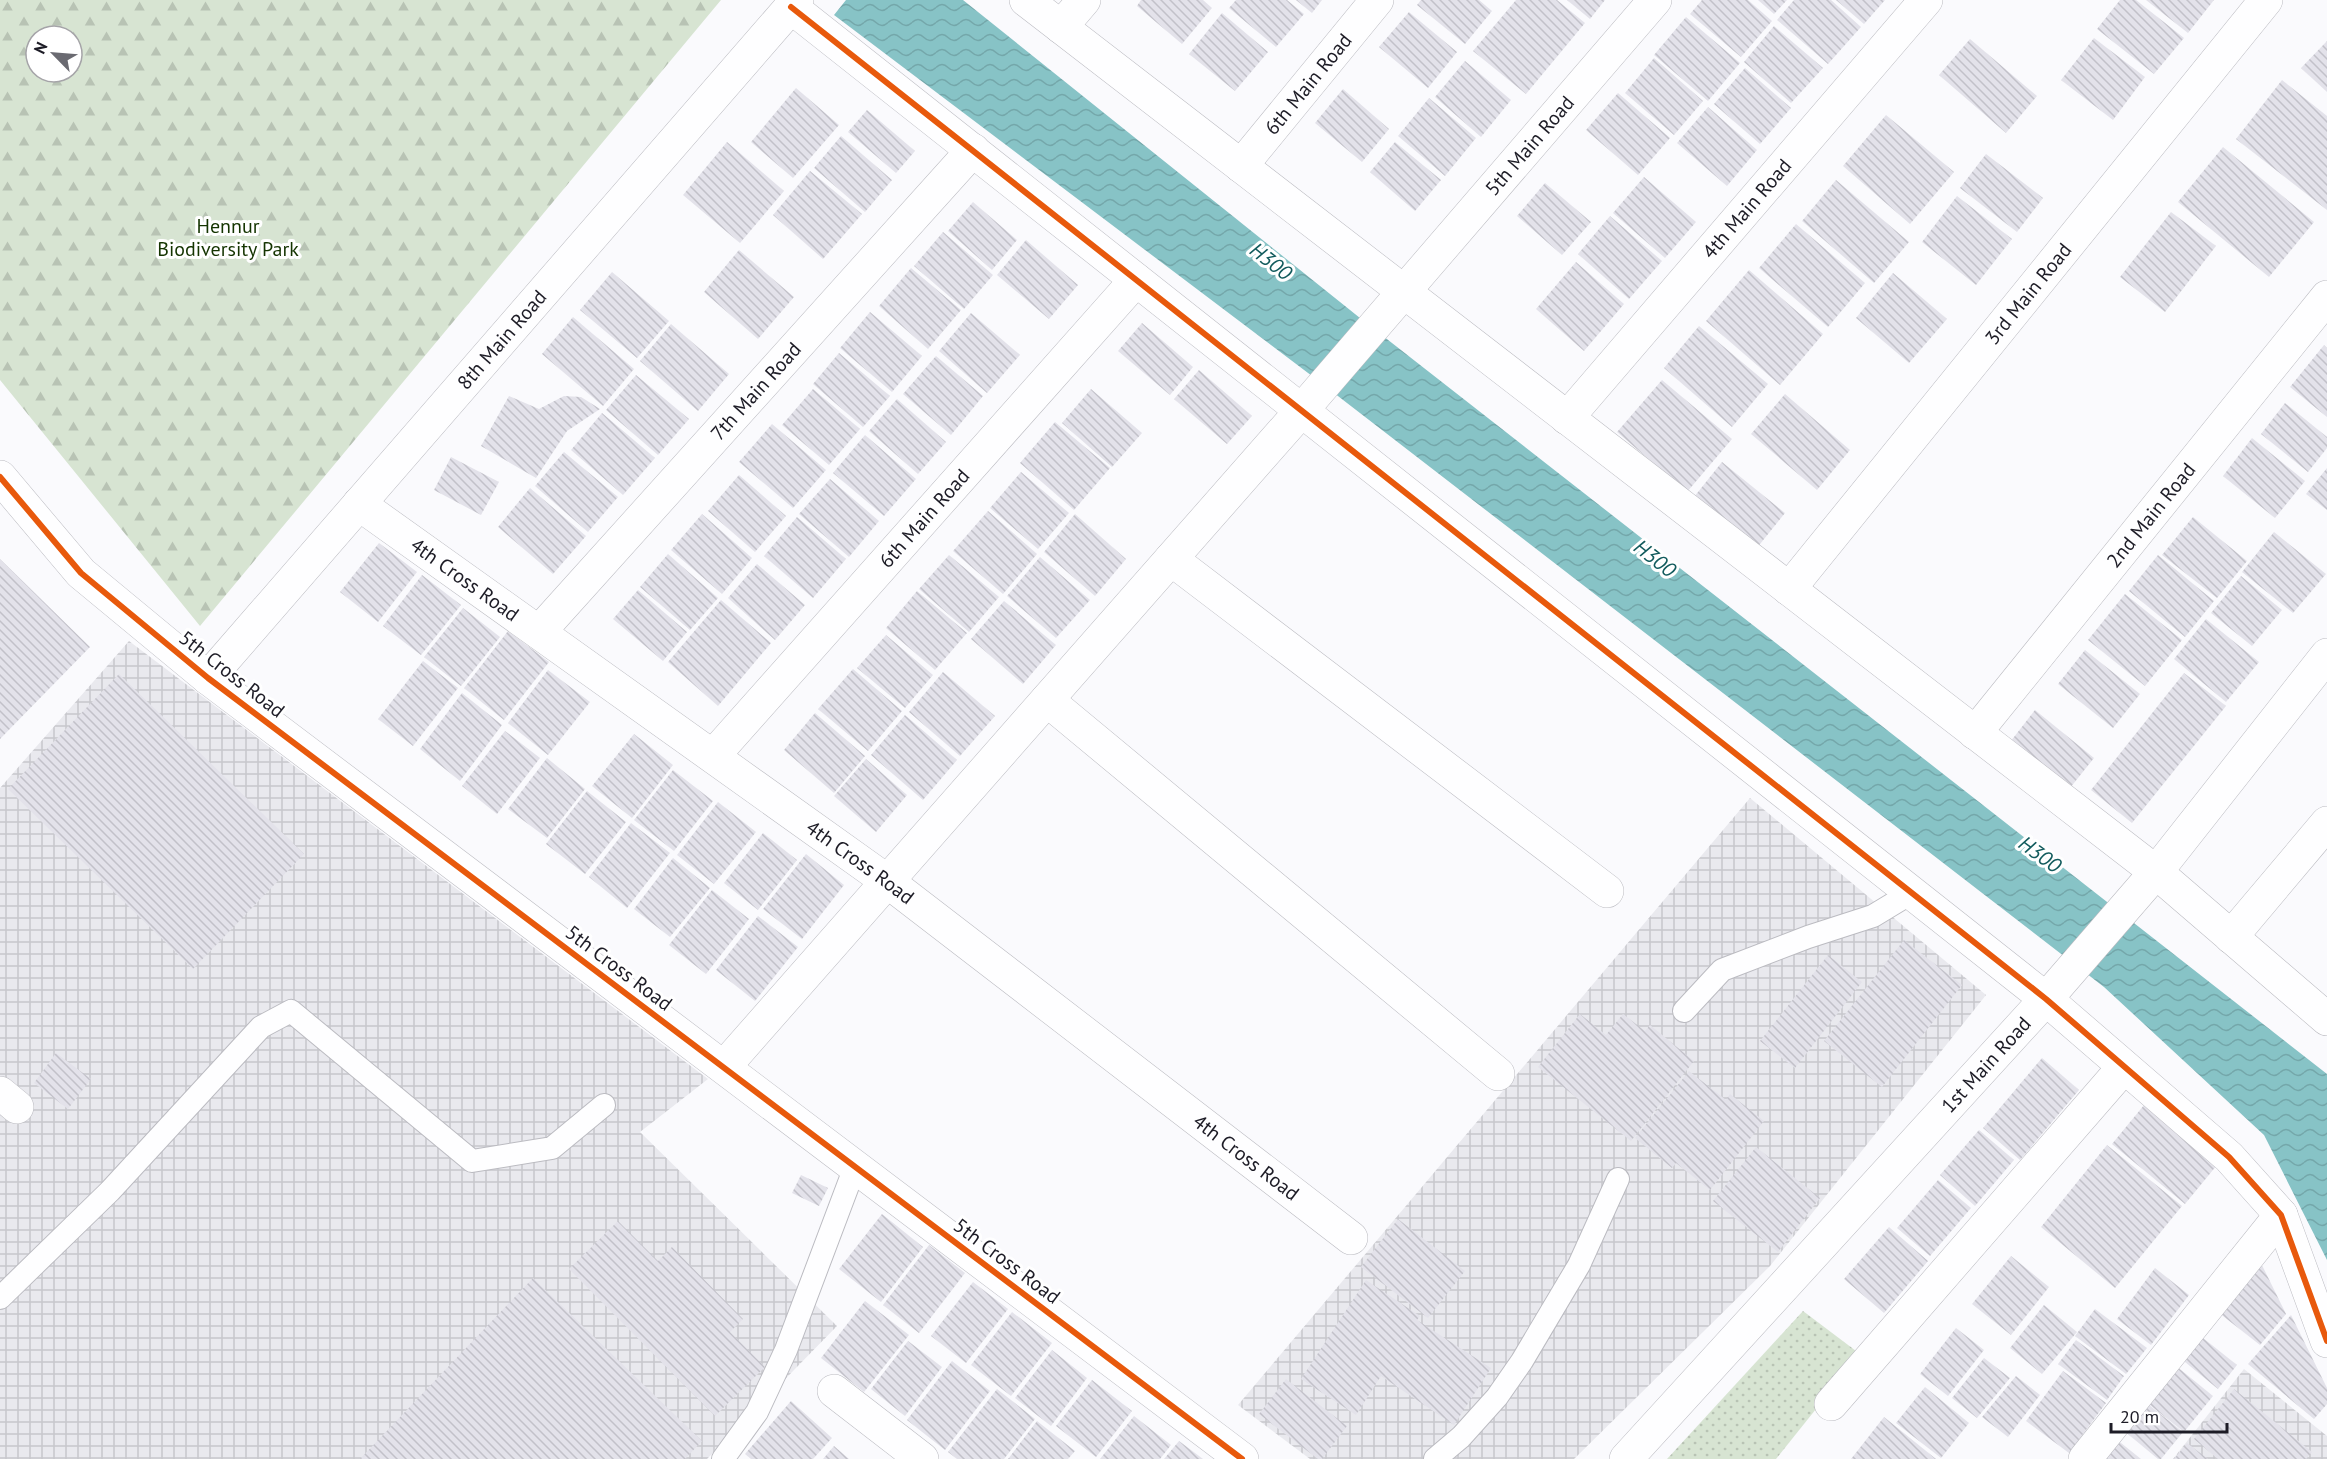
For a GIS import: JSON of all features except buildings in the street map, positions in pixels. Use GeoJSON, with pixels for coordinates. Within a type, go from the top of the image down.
{"type":"FeatureCollection","features":[{"type":"Feature","properties":{"kind":"street"},"geometry":{"type":"LineString","coordinates":[[1026,0],[2156,872],[2327,1019]]}},
{"type":"Feature","properties":{"kind":"street"},"geometry":{"type":"LineString","coordinates":[[1061,27],[1084,0]]}},
{"type":"Feature","properties":{"kind":"street","name":"6th Main Road"},"geometry":{"type":"LineString","coordinates":[[1241,166],[1377,0]]}},
{"type":"Feature","properties":{"kind":"street","name":"5th Main Road"},"geometry":{"type":"LineString","coordinates":[[724,1067],[1172,559],[1655,0]]}},
{"type":"Feature","properties":{"kind":"street","name":"4th Main Road"},"geometry":{"type":"LineString","coordinates":[[1567,418],[1926,0]]}},
{"type":"Feature","properties":{"kind":"street","name":"3rd Main Road"},"geometry":{"type":"LineString","coordinates":[[1789,589],[2266,0]]}},
{"type":"Feature","properties":{"kind":"street"},"geometry":{"type":"LineString","coordinates":[[790,2],[1136,280],[2046,999],[2229,1157],[2281,1215],[2327,1341]]}},
{"type":"Feature","properties":{"kind":"street","name":"8th Main Road"},"geometry":{"type":"LineString","coordinates":[[208,678],[790,2]]}},
{"type":"Feature","properties":{"kind":"street","name":"7th Main Road"},"geometry":{"type":"LineString","coordinates":[[539,632],[973,150]]}},
{"type":"Feature","properties":{"kind":"street","name":"6th Main Road"},"geometry":{"type":"LineString","coordinates":[[713,756],[1136,280]]}},
{"type":"Feature","properties":{"kind":"street","name":"2nd Main Road"},"geometry":{"type":"LineString","coordinates":[[1975,733],[2327,297]]}},
{"type":"Feature","properties":{"kind":"street","name":"5th Cross Road"},"geometry":{"type":"LineString","coordinates":[[0,477],[81,573],[208,678],[1242,1459]]}},
{"type":"Feature","properties":{"kind":"street","name":"4th Cross Road"},"geometry":{"type":"LineString","coordinates":[[359,504],[887,881],[1351,1238]]}},
{"type":"Feature","properties":{"kind":"street"},"geometry":{"type":"LineString","coordinates":[[1172,559],[1607,891]]}},
{"type":"Feature","properties":{"kind":"street","name":"1st Main Road"},"geometry":{"type":"LineString","coordinates":[[1626,1459],[2046,999],[2156,872],[2327,655]]}},
{"type":"Feature","properties":{"kind":"street"},"geometry":{"type":"LineString","coordinates":[[1047,700],[1498,1074]]}},
{"type":"Feature","properties":{"kind":"street"},"geometry":{"type":"LineString","coordinates":[[2231,937],[2327,823]]}},
{"type":"Feature","properties":{"kind":"street"},"geometry":{"type":"LineString","coordinates":[[1832,1404],[2124,1067]]}},
{"type":"Feature","properties":{"kind":"street"},"geometry":{"type":"LineString","coordinates":[[2085,1459],[2281,1215]]}},
{"type":"Feature","properties":{"kind":"street"},"geometry":{"type":"LineString","coordinates":[[834,1391],[922,1459]]}},
{"type":"Feature","properties":{"kind":"lane"},"geometry":{"type":"LineString","coordinates":[[1684,1011],[1722,970],[1808,937],[1874,916],[1911,892]]}},
{"type":"Feature","properties":{"kind":"lane"},"geometry":{"type":"LineString","coordinates":[[0,1298],[110,1191],[261,1027],[291,1011],[472,1161],[552,1148],[604,1106]]}},
{"type":"Feature","properties":{"kind":"lane"},"geometry":{"type":"LineString","coordinates":[[723,1459],[757,1412],[786,1350],[855,1167]]}},
{"type":"Feature","properties":{"kind":"lane"},"geometry":{"type":"LineString","coordinates":[[1435,1459],[1461,1437],[1497,1397],[1522,1361],[1579,1265],[1618,1179]]}},
{"type":"Feature","properties":{"kind":"shaded area"},"geometry":{"type":"Polygon","coordinates":[[[129,641],[708,1079],[640,1132],[837,1326],[707,1459],[0,1459],[0,788],[129,641]]]}},
{"type":"Feature","properties":{"kind":"shaded area"},"geometry":{"type":"Polygon","coordinates":[[[1750,798],[1986,995],[1770,1266],[1574,1459],[1310,1459],[1238,1405],[1750,798]]]}},
{"type":"Feature","properties":{"kind":"shaded area"},"geometry":{"type":"Polygon","coordinates":[[[2244,1369],[2327,1436],[2327,1459],[2173,1459],[2244,1369]]]}},
{"type":"Feature","properties":{"kind":"green space","name":"Hennur Biodiversity Park"},"geometry":{"type":"Polygon","coordinates":[[[0,0],[721,0],[200,626],[0,380],[0,0]]]}},
{"type":"Feature","properties":{"kind":"green space"},"geometry":{"type":"Polygon","coordinates":[[[1803,1311],[1860,1354],[1776,1459],[1667,1459],[1803,1311]]]}},
{"type":"Feature","properties":{"kind":"water","name":"H300"},"geometry":{"type":"Polygon","coordinates":[[[846,0],[963,0],[1360,318],[2327,1074],[2327,1260],[2264,1135],[2104,987],[1312,376],[834,15],[846,0]]]}},
{"type":"Feature","properties":{"kind":"cycle path"},"geometry":{"type":"LineString","coordinates":[[791,7],[2046,999],[2229,1157],[2281,1215],[2327,1341]]}},
{"type":"Feature","properties":{"kind":"cycle path"},"geometry":{"type":"LineString","coordinates":[[0,477],[81,573],[208,678],[1242,1459]]}}]}
